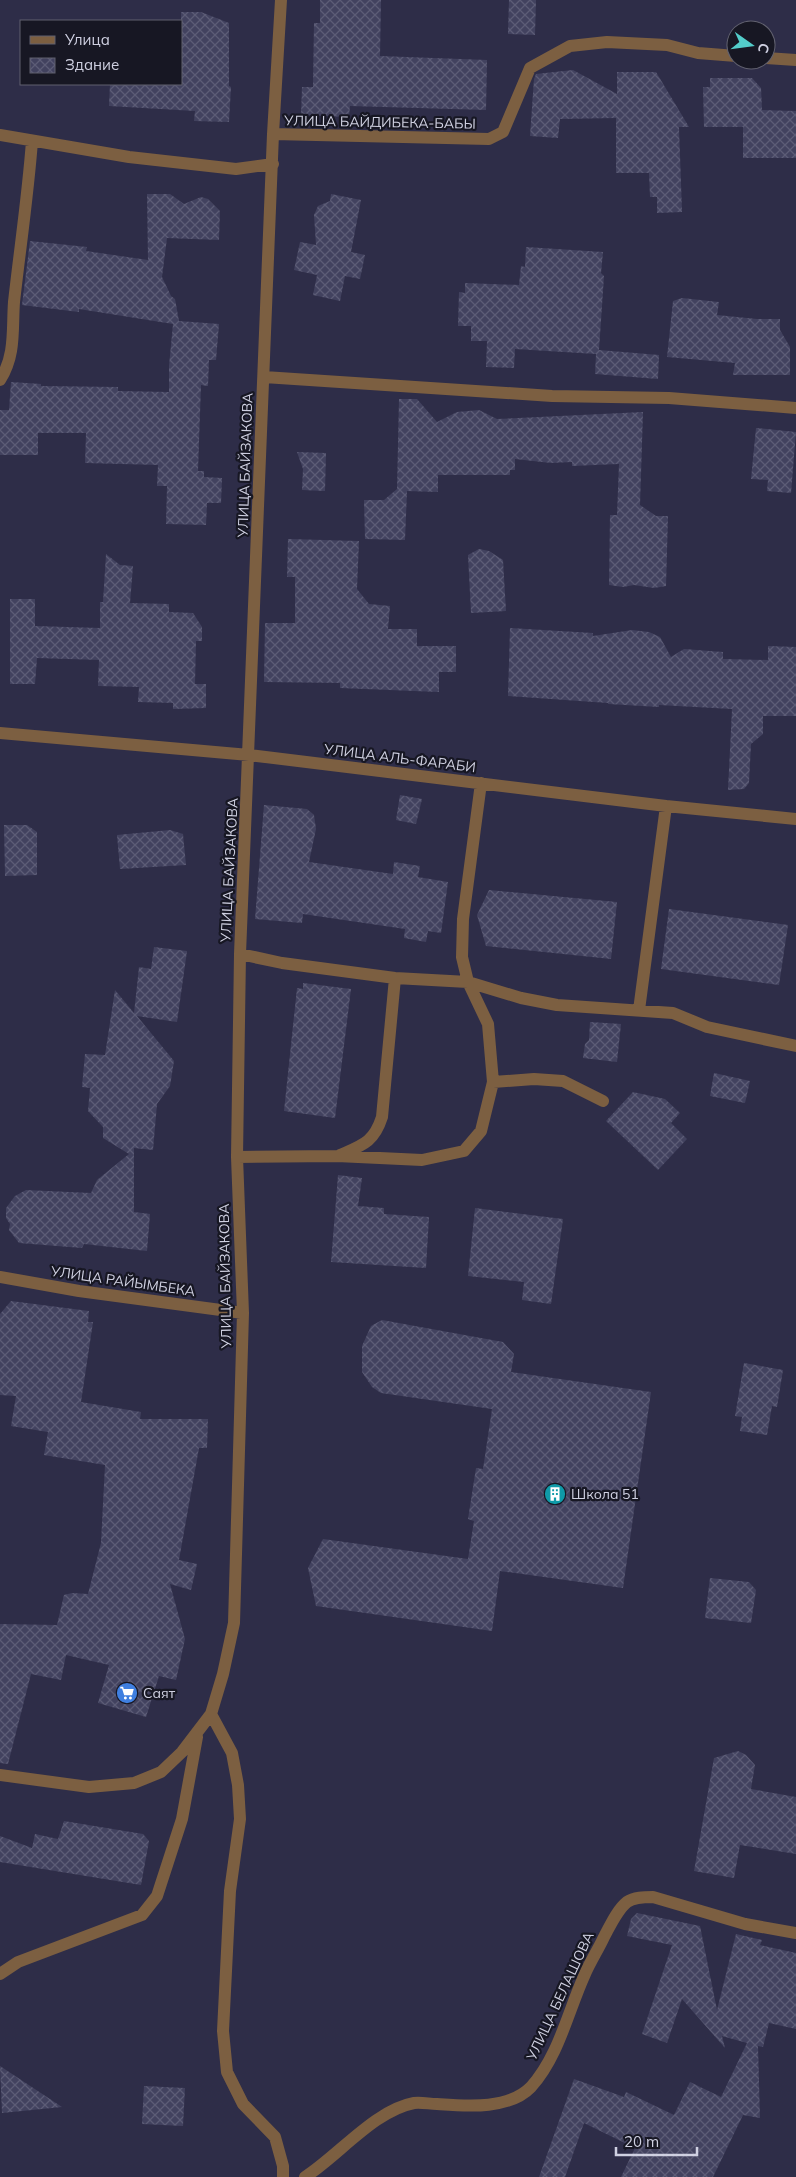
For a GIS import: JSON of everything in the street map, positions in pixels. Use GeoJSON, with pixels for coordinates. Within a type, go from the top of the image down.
{"type":"FeatureCollection","features":[{"type":"Feature","properties":{"kind":"street","name":"УЛИЦА БАЙЗАКОВА"},"geometry":{"type":"LineString","coordinates":[[0,1775],[89,1787],[134,1783],[161,1772],[197,1735],[211,1714],[223,1674],[234,1623],[243,1313],[237,1157],[240,954],[273,134],[281,0]]}},
{"type":"Feature","properties":{"kind":"street","name":"УЛИЦА БАЙДИБЕКА-БАБЫ"},"geometry":{"type":"LineString","coordinates":[[273,134],[489,139],[503,132],[530,68],[570,46],[607,42],[667,45],[698,53],[726,55]]}},
{"type":"Feature","properties":{"kind":"street"},"geometry":{"type":"LineString","coordinates":[[776,59],[796,60]]}},
{"type":"Feature","properties":{"kind":"street"},"geometry":{"type":"LineString","coordinates":[[0,134],[129,157],[236,169],[273,164]]}},
{"type":"Feature","properties":{"kind":"street"},"geometry":{"type":"LineString","coordinates":[[0,380],[10,360],[13,345],[14,303],[32,141]]}},
{"type":"Feature","properties":{"kind":"street"},"geometry":{"type":"LineString","coordinates":[[264,377],[552,396],[669,398],[796,408]]}},
{"type":"Feature","properties":{"kind":"street","name":"УЛИЦА АЛЬ-ФАРАБИ"},"geometry":{"type":"LineString","coordinates":[[0,733],[249,755],[666,806],[796,819]]}},
{"type":"Feature","properties":{"kind":"street"},"geometry":{"type":"LineString","coordinates":[[237,1157],[337,1156],[422,1160],[464,1151],[481,1131],[493,1082],[488,1024],[468,982],[462,957],[463,919],[481,783]]}},
{"type":"Feature","properties":{"kind":"street"},"geometry":{"type":"LineString","coordinates":[[639,1010],[666,806]]}},
{"type":"Feature","properties":{"kind":"street"},"geometry":{"type":"LineString","coordinates":[[240,954],[282,963],[395,978],[468,982],[521,998],[556,1005],[673,1013],[707,1027],[796,1046]]}},
{"type":"Feature","properties":{"kind":"street"},"geometry":{"type":"LineString","coordinates":[[337,1156],[366,1144],[378,1132],[382,1117],[395,978]]}},
{"type":"Feature","properties":{"kind":"street"},"geometry":{"type":"LineString","coordinates":[[493,1082],[534,1079],[563,1082],[603,1101]]}},
{"type":"Feature","properties":{"kind":"street","name":"УЛИЦА РАЙЫМБЕКА"},"geometry":{"type":"LineString","coordinates":[[0,1277],[79,1291],[243,1313]]}},
{"type":"Feature","properties":{"kind":"street"},"geometry":{"type":"LineString","coordinates":[[211,1714],[232,1753],[238,1785],[240,1819],[230,1900],[223,2031],[227,2072],[243,2104],[275,2137],[283,2166],[283,2177]]}},
{"type":"Feature","properties":{"kind":"street","name":"УЛИЦА БАЙЗАКОВА"},"geometry":{"type":"LineString","coordinates":[[0,1974],[18,1962],[142,1915],[157,1896],[182,1819],[197,1735]]}},
{"type":"Feature","properties":{"kind":"street","name":"УЛИЦА БЕЛАШОВА"},"geometry":{"type":"LineString","coordinates":[[305,2177],[322,2166],[362,2131],[385,2115],[414,2103],[462,2106],[516,2099],[531,2087],[549,2059],[585,1974],[614,1920],[627,1902],[640,1897],[652,1897],[745,1924],[796,1933]]}},
{"type":"Feature","properties":{"kind":"building"},"geometry":{"type":"Polygon","coordinates":[[[320,0],[381,0],[380,56],[487,60],[486,110],[350,106],[349,117],[301,115],[302,87],[313,87],[314,23],[320,23],[320,0]]]}},
{"type":"Feature","properties":{"kind":"building"},"geometry":{"type":"Polygon","coordinates":[[[509,0],[536,0],[535,35],[508,34],[509,0]]]}},
{"type":"Feature","properties":{"kind":"building"},"geometry":{"type":"Polygon","coordinates":[[[181,12],[201,12],[229,23],[229,86],[231,87],[229,122],[194,121],[195,111],[109,106],[110,85],[182,85],[181,12]]]}},
{"type":"Feature","properties":{"kind":"building"},"geometry":{"type":"Polygon","coordinates":[[[573,70],[617,94],[617,72],[656,72],[689,127],[679,127],[682,212],[657,213],[657,197],[650,197],[649,173],[616,173],[616,118],[560,119],[558,138],[530,136],[534,79],[536,74],[573,70]]]}},
{"type":"Feature","properties":{"kind":"building"},"geometry":{"type":"Polygon","coordinates":[[[710,78],[752,78],[761,88],[762,110],[796,111],[796,158],[743,158],[743,127],[704,127],[703,87],[710,87],[710,78]]]}},
{"type":"Feature","properties":{"kind":"building"},"geometry":{"type":"Polygon","coordinates":[[[147,194],[170,194],[184,204],[201,197],[208,199],[220,211],[219,240],[167,238],[162,277],[171,296],[175,299],[179,321],[219,324],[216,360],[209,360],[208,386],[201,385],[198,471],[204,471],[204,477],[222,478],[221,503],[207,503],[206,525],[166,524],[167,486],[157,486],[158,465],[85,463],[86,433],[38,433],[38,455],[0,455],[0,410],[9,410],[11,382],[41,384],[41,386],[118,387],[118,391],[169,392],[169,366],[173,324],[79,309],[79,312],[22,305],[30,241],[87,247],[86,251],[148,260],[147,194]]]}},
{"type":"Feature","properties":{"kind":"building"},"geometry":{"type":"Polygon","coordinates":[[[331,194],[361,200],[351,252],[365,255],[360,279],[345,276],[340,301],[313,295],[317,275],[294,270],[300,242],[316,245],[314,215],[318,206],[330,201],[331,194]]]}},
{"type":"Feature","properties":{"kind":"building"},"geometry":{"type":"Polygon","coordinates":[[[526,247],[603,252],[601,273],[604,276],[599,350],[659,355],[658,379],[595,374],[596,354],[515,349],[514,368],[486,367],[487,341],[471,341],[471,326],[458,326],[459,292],[465,293],[465,283],[519,285],[521,266],[525,267],[526,247]]]}},
{"type":"Feature","properties":{"kind":"building"},"geometry":{"type":"Polygon","coordinates":[[[682,298],[719,302],[717,315],[780,319],[780,330],[790,347],[790,375],[733,375],[735,363],[667,357],[673,301],[682,298]]]}},
{"type":"Feature","properties":{"kind":"building"},"geometry":{"type":"Polygon","coordinates":[[[399,399],[417,399],[437,422],[457,412],[479,410],[497,419],[643,412],[640,505],[656,516],[668,516],[666,586],[654,588],[634,585],[623,587],[609,585],[610,515],[617,515],[619,464],[572,466],[572,462],[551,463],[515,459],[515,470],[510,470],[510,475],[438,475],[438,492],[407,491],[405,540],[365,539],[364,500],[384,500],[397,489],[399,399]]]}},
{"type":"Feature","properties":{"kind":"building"},"geometry":{"type":"Polygon","coordinates":[[[756,428],[796,432],[791,493],[767,491],[768,480],[751,479],[756,428]]]}},
{"type":"Feature","properties":{"kind":"building"},"geometry":{"type":"Polygon","coordinates":[[[297,452],[326,453],[325,491],[302,490],[303,469],[297,452]]]}},
{"type":"Feature","properties":{"kind":"building"},"geometry":{"type":"Polygon","coordinates":[[[288,539],[359,541],[357,589],[369,604],[390,606],[388,629],[417,629],[417,646],[456,646],[456,672],[439,672],[439,692],[340,688],[340,683],[264,682],[265,623],[295,623],[295,577],[287,577],[288,539]]]}},
{"type":"Feature","properties":{"kind":"building"},"geometry":{"type":"Polygon","coordinates":[[[479,549],[489,551],[503,560],[506,611],[471,613],[468,555],[479,549]]]}},
{"type":"Feature","properties":{"kind":"building"},"geometry":{"type":"Polygon","coordinates":[[[106,554],[120,565],[133,566],[130,603],[169,604],[169,612],[193,613],[202,627],[202,641],[196,641],[195,684],[206,684],[206,708],[173,709],[173,703],[138,702],[139,687],[98,686],[99,660],[37,658],[35,684],[10,684],[10,599],[35,599],[35,626],[100,628],[100,602],[103,602],[106,554]]]}},
{"type":"Feature","properties":{"kind":"building"},"geometry":{"type":"Polygon","coordinates":[[[510,628],[593,633],[593,636],[632,630],[649,632],[660,637],[671,657],[684,649],[723,652],[723,659],[768,660],[768,646],[796,647],[796,716],[763,716],[763,734],[751,744],[749,783],[744,789],[728,790],[732,709],[659,705],[659,707],[508,696],[510,628]]]}},
{"type":"Feature","properties":{"kind":"building"},"geometry":{"type":"Polygon","coordinates":[[[400,795],[422,799],[416,824],[396,820],[400,795]]]}},
{"type":"Feature","properties":{"kind":"building"},"geometry":{"type":"Polygon","coordinates":[[[264,805],[307,809],[314,815],[316,829],[309,862],[393,874],[394,862],[420,866],[418,877],[448,882],[441,933],[428,931],[426,942],[404,938],[405,929],[303,914],[302,923],[255,919],[264,805]]]}},
{"type":"Feature","properties":{"kind":"building"},"geometry":{"type":"Polygon","coordinates":[[[4,825],[27,825],[37,832],[37,875],[5,876],[4,825]]]}},
{"type":"Feature","properties":{"kind":"building"},"geometry":{"type":"Polygon","coordinates":[[[170,830],[183,834],[186,865],[120,869],[117,835],[170,830]]]}},
{"type":"Feature","properties":{"kind":"building"},"geometry":{"type":"Polygon","coordinates":[[[489,890],[617,902],[611,959],[486,946],[477,915],[489,890]]]}},
{"type":"Feature","properties":{"kind":"building"},"geometry":{"type":"Polygon","coordinates":[[[669,909],[788,925],[779,985],[661,969],[669,909]]]}},
{"type":"Feature","properties":{"kind":"building"},"geometry":{"type":"Polygon","coordinates":[[[154,947],[187,951],[177,1022],[137,1016],[174,1061],[170,1086],[157,1104],[153,1150],[134,1148],[134,1212],[150,1214],[147,1251],[84,1244],[82,1248],[19,1243],[9,1230],[10,1224],[6,1218],[6,1208],[15,1196],[26,1190],[91,1193],[97,1180],[129,1154],[103,1138],[103,1127],[88,1111],[90,1088],[82,1087],[85,1054],[105,1055],[115,990],[134,1013],[139,967],[151,969],[154,947]]]}},
{"type":"Feature","properties":{"kind":"building"},"geometry":{"type":"Polygon","coordinates":[[[303,983],[351,989],[335,1118],[284,1111],[297,988],[303,989],[303,983]]]}},
{"type":"Feature","properties":{"kind":"building"},"geometry":{"type":"Polygon","coordinates":[[[590,1022],[621,1024],[617,1062],[583,1058],[585,1044],[589,1040],[590,1022]]]}},
{"type":"Feature","properties":{"kind":"building"},"geometry":{"type":"Polygon","coordinates":[[[714,1073],[750,1081],[745,1103],[710,1096],[714,1073]]]}},
{"type":"Feature","properties":{"kind":"building"},"geometry":{"type":"Polygon","coordinates":[[[633,1092],[665,1099],[680,1113],[671,1123],[687,1139],[658,1170],[606,1121],[633,1092]]]}},
{"type":"Feature","properties":{"kind":"building"},"geometry":{"type":"Polygon","coordinates":[[[338,1175],[362,1178],[358,1206],[384,1208],[384,1214],[429,1217],[426,1268],[331,1262],[338,1175]]]}},
{"type":"Feature","properties":{"kind":"building"},"geometry":{"type":"Polygon","coordinates":[[[475,1208],[563,1219],[551,1304],[522,1300],[524,1282],[468,1276],[475,1208]]]}},
{"type":"Feature","properties":{"kind":"building"},"geometry":{"type":"Polygon","coordinates":[[[11,1301],[89,1311],[88,1322],[93,1322],[81,1402],[141,1412],[140,1419],[208,1419],[207,1448],[199,1448],[179,1560],[197,1564],[191,1590],[170,1584],[185,1639],[176,1680],[159,1676],[146,1717],[98,1703],[109,1665],[66,1655],[61,1680],[31,1674],[8,1764],[0,1763],[0,1624],[57,1625],[64,1595],[72,1593],[88,1594],[101,1543],[105,1465],[44,1455],[48,1432],[11,1426],[16,1396],[0,1395],[0,1314],[11,1301]]]}},
{"type":"Feature","properties":{"kind":"building","name":"Школа 51"},"geometry":{"type":"Polygon","coordinates":[[[382,1320],[503,1342],[514,1354],[511,1372],[651,1392],[623,1588],[500,1571],[492,1631],[316,1606],[308,1568],[323,1539],[468,1559],[474,1521],[468,1519],[476,1468],[483,1469],[492,1409],[381,1393],[372,1387],[362,1372],[362,1346],[371,1326],[382,1320]]]}},
{"type":"Feature","properties":{"kind":"building"},"geometry":{"type":"Polygon","coordinates":[[[744,1363],[783,1370],[777,1407],[772,1406],[767,1435],[740,1431],[742,1417],[735,1416],[744,1363]]]}},
{"type":"Feature","properties":{"kind":"building"},"geometry":{"type":"Polygon","coordinates":[[[710,1578],[749,1582],[756,1590],[751,1623],[705,1618],[710,1578]]]}},
{"type":"Feature","properties":{"kind":"building"},"geometry":{"type":"Polygon","coordinates":[[[738,1751],[746,1755],[755,1765],[751,1789],[796,1797],[796,1854],[740,1845],[734,1878],[694,1871],[714,1758],[738,1751]]]}},
{"type":"Feature","properties":{"kind":"building"},"geometry":{"type":"Polygon","coordinates":[[[64,1821],[143,1834],[149,1841],[141,1885],[0,1862],[0,1836],[32,1848],[35,1834],[58,1839],[64,1821]]]}},
{"type":"Feature","properties":{"kind":"building"},"geometry":{"type":"Polygon","coordinates":[[[637,1913],[700,1926],[717,2010],[736,1934],[762,1940],[760,1945],[796,1953],[796,2029],[769,2023],[763,2047],[758,2046],[760,2118],[743,2115],[713,2177],[621,2177],[635,2148],[584,2123],[565,2177],[539,2177],[574,2079],[624,2097],[626,2092],[674,2115],[690,2082],[721,2097],[747,2043],[722,2036],[725,2048],[682,1999],[667,2043],[642,2034],[672,1945],[627,1936],[631,1919],[637,1913]]]}},
{"type":"Feature","properties":{"kind":"building"},"geometry":{"type":"Polygon","coordinates":[[[0,2066],[62,2107],[2,2113],[0,2066]]]}},
{"type":"Feature","properties":{"kind":"building"},"geometry":{"type":"Polygon","coordinates":[[[144,2086],[185,2088],[183,2126],[142,2124],[144,2086]]]}},
{"type":"Feature","properties":{"kind":"place","name":"Школа 51"},"geometry":{"type":"Point","coordinates":[555,1494]}},
{"type":"Feature","properties":{"kind":"place","name":"Саят"},"geometry":{"type":"Point","coordinates":[127,1693]}}]}
